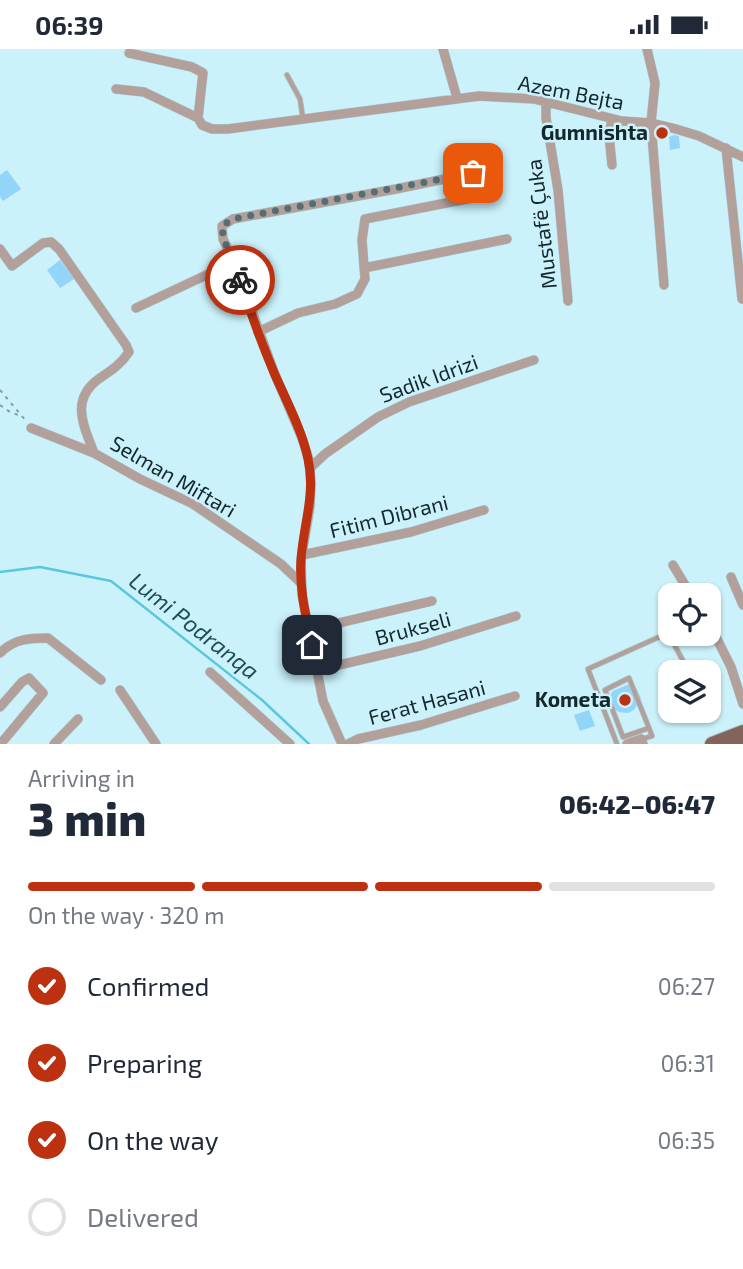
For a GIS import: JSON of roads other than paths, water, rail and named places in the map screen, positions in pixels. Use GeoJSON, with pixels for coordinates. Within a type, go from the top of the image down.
{"type":"FeatureCollection","features":[{"type":"Feature","properties":{"kind":"main road"},"geometry":{"type":"LineString","coordinates":[[712,744],[743,732]]}},
{"type":"Feature","properties":{"kind":"street"},"geometry":{"type":"LineString","coordinates":[[443,49],[457,98]]}},
{"type":"Feature","properties":{"kind":"street"},"geometry":{"type":"LineString","coordinates":[[646,49],[655,83],[651,123],[664,285]]}},
{"type":"Feature","properties":{"kind":"street"},"geometry":{"type":"LineString","coordinates":[[129,53],[174,62],[203,73],[198,118]]}},
{"type":"Feature","properties":{"kind":"street","name":"Azem Bejta"},"geometry":{"type":"LineString","coordinates":[[116,89],[144,92],[198,118],[202,125],[212,129],[303,120],[457,98],[479,96],[534,99],[611,119],[651,123],[699,136],[743,157]]}},
{"type":"Feature","properties":{"kind":"street","name":"Mustafë Çuka"},"geometry":{"type":"LineString","coordinates":[[546,102],[545,118],[558,190],[568,300]]}},
{"type":"Feature","properties":{"kind":"street"},"geometry":{"type":"LineString","coordinates":[[611,119],[609,135],[612,165]]}},
{"type":"Feature","properties":{"kind":"street"},"geometry":{"type":"LineString","coordinates":[[726,148],[741,299]]}},
{"type":"Feature","properties":{"kind":"street"},"geometry":{"type":"LineString","coordinates":[[342,744],[323,701],[302,583],[302,555],[310,506],[310,468],[302,437],[223,239],[222,226],[233,219],[498,167]]}},
{"type":"Feature","properties":{"kind":"street"},"geometry":{"type":"LineString","coordinates":[[258,332],[298,313],[335,304],[357,294],[365,279],[362,240],[365,219],[497,193]]}},
{"type":"Feature","properties":{"kind":"street"},"geometry":{"type":"LineString","coordinates":[[364,268],[507,239]]}},
{"type":"Feature","properties":{"kind":"street","name":"Selman Miftari"},"geometry":{"type":"LineString","coordinates":[[0,249],[12,266],[43,243],[51,242],[59,249],[126,345],[129,352],[122,362],[96,381],[82,397],[81,412],[94,453]]}},
{"type":"Feature","properties":{"kind":"street"},"geometry":{"type":"LineString","coordinates":[[136,308],[234,262]]}},
{"type":"Feature","properties":{"kind":"street","name":"Sadik Idrizi"},"geometry":{"type":"LineString","coordinates":[[310,468],[325,454],[378,417],[409,402],[534,360]]}},
{"type":"Feature","properties":{"kind":"street","name":"Selman Miftari"},"geometry":{"type":"LineString","coordinates":[[31,428],[94,453],[193,504],[281,564],[302,583]]}},
{"type":"Feature","properties":{"kind":"street","name":"Fitim Dibrani"},"geometry":{"type":"LineString","coordinates":[[302,555],[411,533],[484,510]]}},
{"type":"Feature","properties":{"kind":"street"},"geometry":{"type":"LineString","coordinates":[[673,565],[684,583]]}},
{"type":"Feature","properties":{"kind":"street"},"geometry":{"type":"LineString","coordinates":[[730,577],[743,605]]}},
{"type":"Feature","properties":{"kind":"street"},"geometry":{"type":"LineString","coordinates":[[309,630],[432,601]]}},
{"type":"Feature","properties":{"kind":"street","name":"Brukseli"},"geometry":{"type":"LineString","coordinates":[[318,670],[420,646],[516,616]]}},
{"type":"Feature","properties":{"kind":"street"},"geometry":{"type":"LineString","coordinates":[[0,653],[10,643],[48,638],[101,680]]}},
{"type":"Feature","properties":{"kind":"street"},"geometry":{"type":"LineString","coordinates":[[721,646],[743,704]]}},
{"type":"Feature","properties":{"kind":"street"},"geometry":{"type":"LineString","coordinates":[[210,672],[290,744]]}},
{"type":"Feature","properties":{"kind":"street"},"geometry":{"type":"LineString","coordinates":[[0,707],[22,682],[29,678],[43,693],[4,741]]}},
{"type":"Feature","properties":{"kind":"street"},"geometry":{"type":"LineString","coordinates":[[120,690],[156,744]]}},
{"type":"Feature","properties":{"kind":"street","name":"Ferat Hasani"},"geometry":{"type":"LineString","coordinates":[[348,744],[515,696]]}},
{"type":"Feature","properties":{"kind":"street"},"geometry":{"type":"LineString","coordinates":[[54,744],[78,719]]}},
{"type":"Feature","properties":{"kind":"street"},"geometry":{"type":"LineString","coordinates":[[627,744],[642,742]]}},
{"type":"Feature","properties":{"kind":"lane"},"geometry":{"type":"LineString","coordinates":[[287,75],[300,99],[303,120]]}},
{"type":"Feature","properties":{"kind":"lane"},"geometry":{"type":"LineString","coordinates":[[617,744],[588,669],[658,638]]}},
{"type":"Feature","properties":{"kind":"lane"},"geometry":{"type":"LineString","coordinates":[[642,742],[652,736],[649,728],[629,678],[605,690],[623,737],[649,728]]}},
{"type":"Feature","properties":{"kind":"waterway","name":"Lumi Podranqa"},"geometry":{"type":"LineString","coordinates":[[0,572],[40,567],[111,581],[262,700],[309,744]]}},
{"type":"Feature","properties":{"kind":"place","name":"Gumnishta"},"geometry":{"type":"Point","coordinates":[662,133]}},
{"type":"Feature","properties":{"kind":"place","name":"Kometa"},"geometry":{"type":"Point","coordinates":[625,700]}}]}
